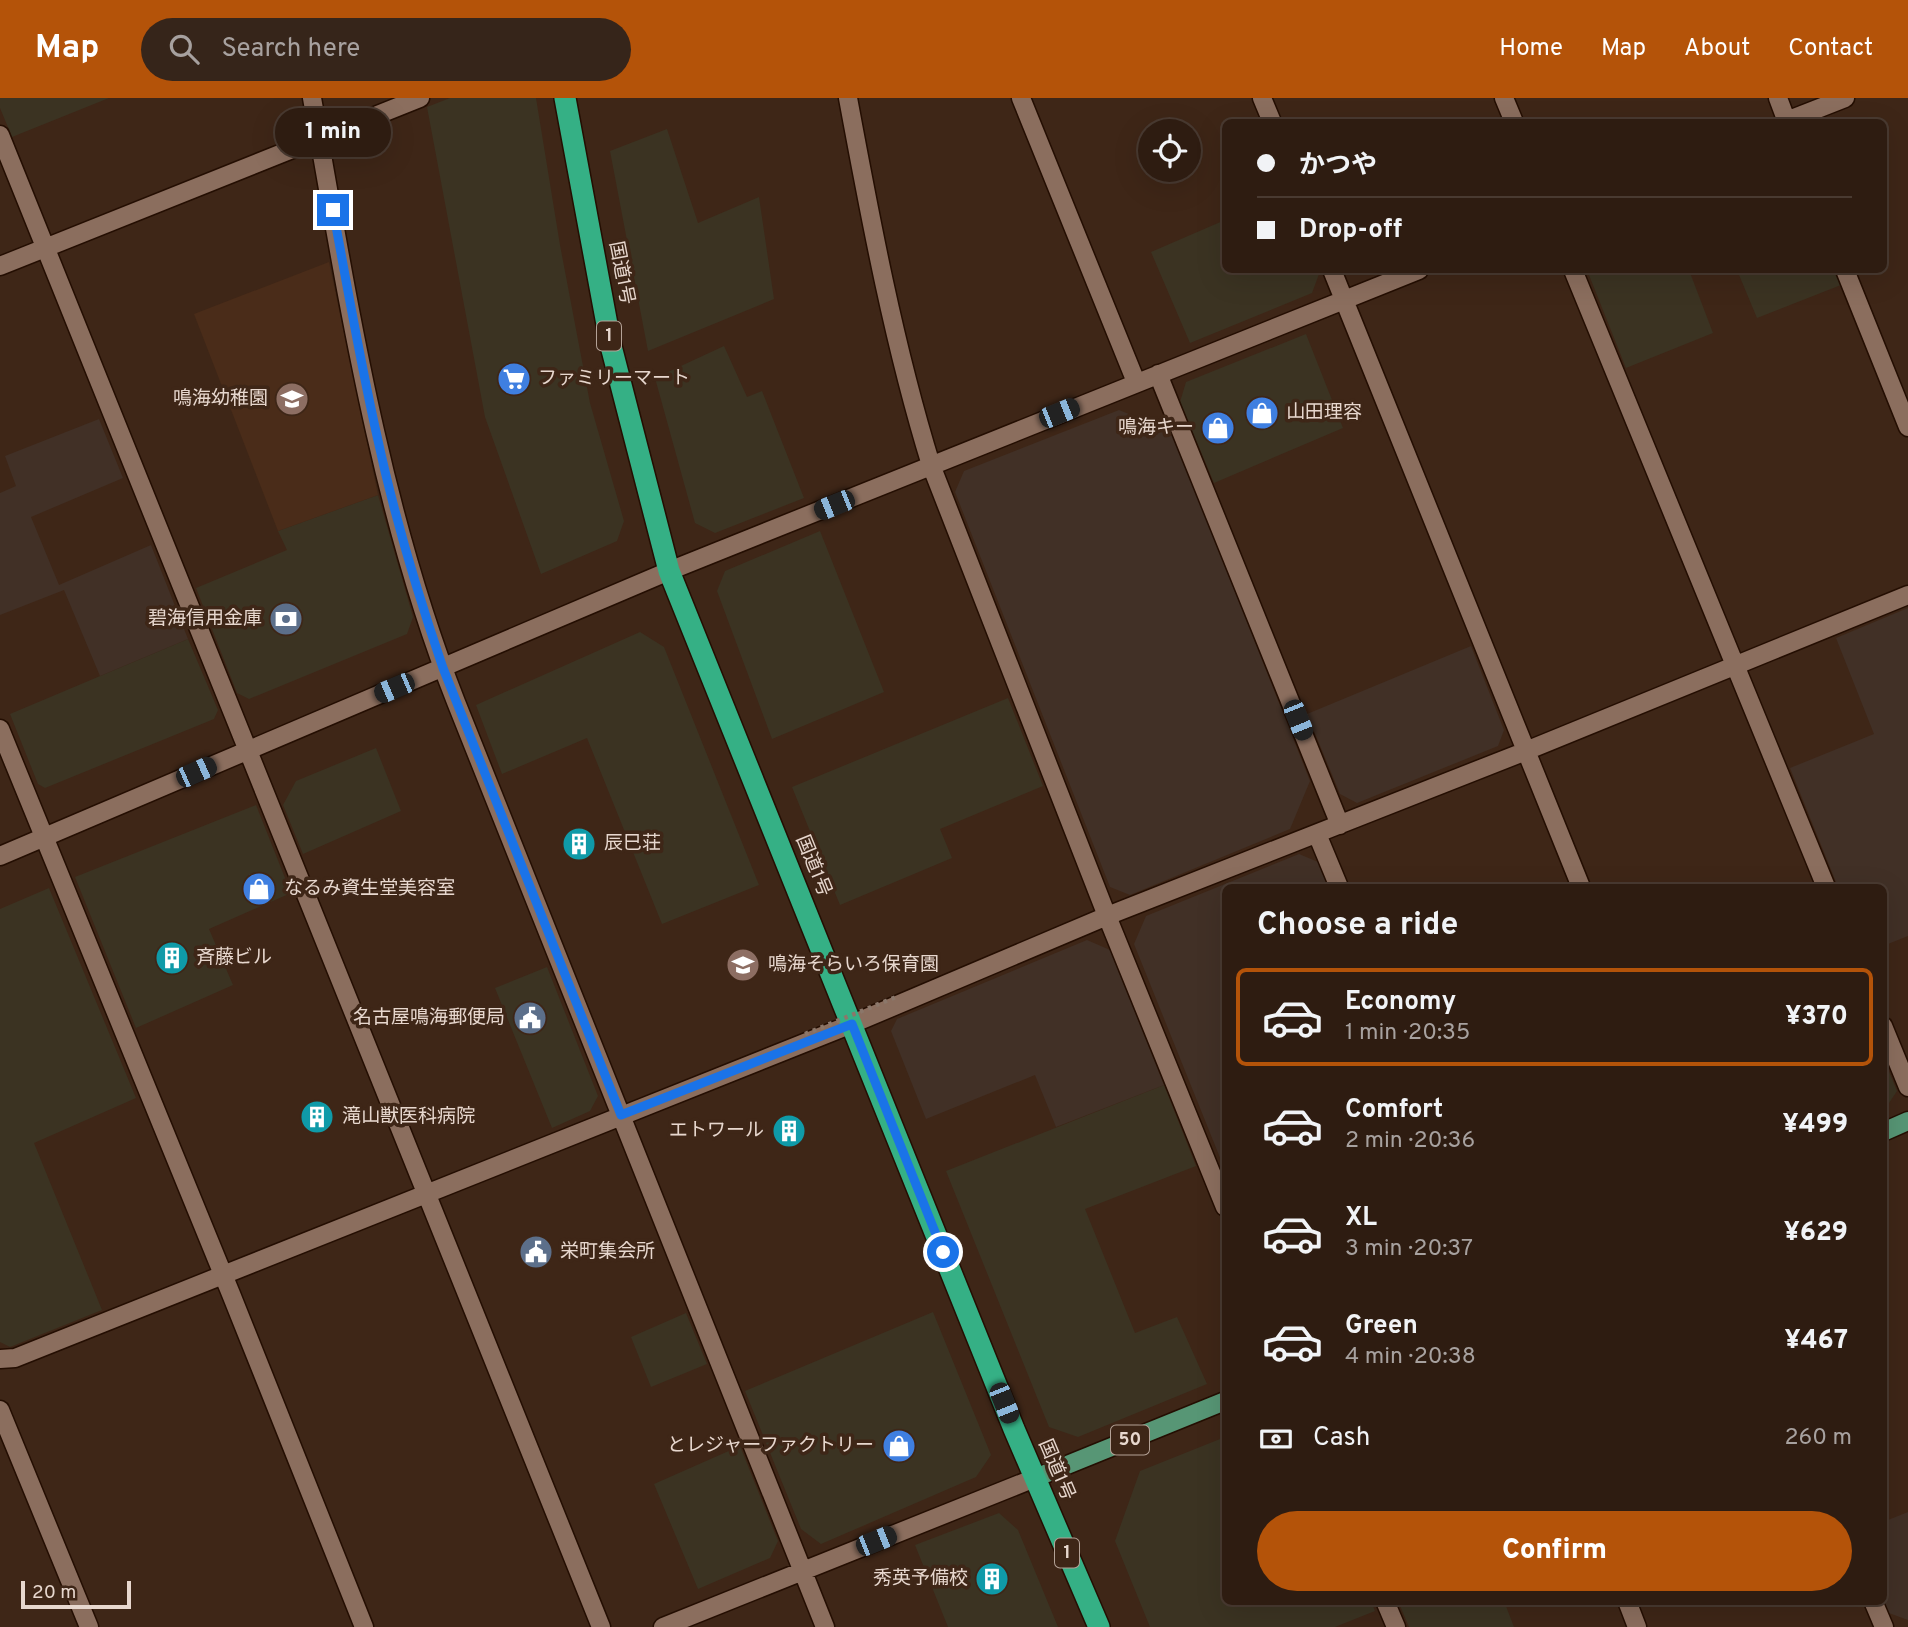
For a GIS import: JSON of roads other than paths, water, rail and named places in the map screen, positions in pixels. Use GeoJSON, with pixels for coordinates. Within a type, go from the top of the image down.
{"type":"FeatureCollection","features":[{"type":"Feature","properties":{"kind":"highway","name":"国道1号"},"geometry":{"type":"LineString","coordinates":[[565,98],[611,346],[669,571],[1035,1478],[1099,1627]]}},
{"type":"Feature","properties":{"kind":"main road"},"geometry":{"type":"LineString","coordinates":[[1887,1130],[1908,1121]]}},
{"type":"Feature","properties":{"kind":"main road","name":"50"},"geometry":{"type":"LineString","coordinates":[[1035,1478],[1222,1402]]}},
{"type":"Feature","properties":{"kind":"street"},"geometry":{"type":"LineString","coordinates":[[312,98],[377,437],[407,558],[443,668],[825,1627]]}},
{"type":"Feature","properties":{"kind":"street"},"geometry":{"type":"LineString","coordinates":[[0,265],[420,98]]}},
{"type":"Feature","properties":{"kind":"street"},"geometry":{"type":"LineString","coordinates":[[848,98],[877,257],[911,399],[932,465],[1107,916],[1222,1200]]}},
{"type":"Feature","properties":{"kind":"street"},"geometry":{"type":"LineString","coordinates":[[1021,98],[1136,382]]}},
{"type":"Feature","properties":{"kind":"street"},"geometry":{"type":"LineString","coordinates":[[1262,98],[1271,119]]}},
{"type":"Feature","properties":{"kind":"street"},"geometry":{"type":"LineString","coordinates":[[1504,98],[1513,119]]}},
{"type":"Feature","properties":{"kind":"street"},"geometry":{"type":"LineString","coordinates":[[1778,98],[1785,119]]}},
{"type":"Feature","properties":{"kind":"street"},"geometry":{"type":"LineString","coordinates":[[1793,119],[1845,98]]}},
{"type":"Feature","properties":{"kind":"street"},"geometry":{"type":"LineString","coordinates":[[0,135],[601,1627]]}},
{"type":"Feature","properties":{"kind":"street"},"geometry":{"type":"LineString","coordinates":[[1333,273],[1580,884]]}},
{"type":"Feature","properties":{"kind":"street"},"geometry":{"type":"LineString","coordinates":[[0,856],[669,571],[1412,273]]}},
{"type":"Feature","properties":{"kind":"street"},"geometry":{"type":"LineString","coordinates":[[1574,273],[1825,884]]}},
{"type":"Feature","properties":{"kind":"street"},"geometry":{"type":"LineString","coordinates":[[1846,273],[1908,427]]}},
{"type":"Feature","properties":{"kind":"street"},"geometry":{"type":"LineString","coordinates":[[1158,374],[1340,825]]}},
{"type":"Feature","properties":{"kind":"street"},"geometry":{"type":"LineString","coordinates":[[0,1359],[15,1358],[852,1024],[1107,916],[1526,751],[1908,595]]}},
{"type":"Feature","properties":{"kind":"street"},"geometry":{"type":"LineString","coordinates":[[0,729],[364,1627]]}},
{"type":"Feature","properties":{"kind":"street"},"geometry":{"type":"LineString","coordinates":[[1318,834],[1338,884]]}},
{"type":"Feature","properties":{"kind":"street"},"geometry":{"type":"LineString","coordinates":[[1887,1036],[1908,1087]]}},
{"type":"Feature","properties":{"kind":"street"},"geometry":{"type":"LineString","coordinates":[[0,1410],[89,1627]]}},
{"type":"Feature","properties":{"kind":"street"},"geometry":{"type":"LineString","coordinates":[[663,1627],[1035,1478]]}},
{"type":"Feature","properties":{"kind":"street"},"geometry":{"type":"LineString","coordinates":[[1387,1605],[1396,1627]]}},
{"type":"Feature","properties":{"kind":"street"},"geometry":{"type":"LineString","coordinates":[[1629,1605],[1637,1627]]}},
{"type":"Feature","properties":{"kind":"street"},"geometry":{"type":"LineString","coordinates":[[1875,1605],[1884,1627]]}},
{"type":"Feature","properties":{"kind":"place","name":"ファミリーマート"},"geometry":{"type":"Point","coordinates":[514,379]}},
{"type":"Feature","properties":{"kind":"place","name":"鳴海幼稚園"},"geometry":{"type":"Point","coordinates":[292,399]}},
{"type":"Feature","properties":{"kind":"place","name":"山田理容"},"geometry":{"type":"Point","coordinates":[1262,413]}},
{"type":"Feature","properties":{"kind":"place","name":"鳴海キー"},"geometry":{"type":"Point","coordinates":[1218,428]}},
{"type":"Feature","properties":{"kind":"place","name":"碧海信用金庫"},"geometry":{"type":"Point","coordinates":[286,619]}},
{"type":"Feature","properties":{"kind":"place","name":"辰巳荘"},"geometry":{"type":"Point","coordinates":[579,844]}},
{"type":"Feature","properties":{"kind":"place","name":"なるみ資生堂美容室"},"geometry":{"type":"Point","coordinates":[259,889]}},
{"type":"Feature","properties":{"kind":"place","name":"斉藤ビル"},"geometry":{"type":"Point","coordinates":[172,958]}},
{"type":"Feature","properties":{"kind":"place","name":"鳴海そらいろ保育園"},"geometry":{"type":"Point","coordinates":[743,965]}},
{"type":"Feature","properties":{"kind":"place","name":"名古屋鳴海郵便局"},"geometry":{"type":"Point","coordinates":[530,1018]}},
{"type":"Feature","properties":{"kind":"place","name":"滝山獣医科病院"},"geometry":{"type":"Point","coordinates":[317,1117]}},
{"type":"Feature","properties":{"kind":"place","name":"エトワール"},"geometry":{"type":"Point","coordinates":[789,1131]}},
{"type":"Feature","properties":{"kind":"place","name":"栄町集会所"},"geometry":{"type":"Point","coordinates":[536,1252]}},
{"type":"Feature","properties":{"kind":"place","name":"とレジャーファクトリー"},"geometry":{"type":"Point","coordinates":[899,1446]}},
{"type":"Feature","properties":{"kind":"place","name":"秀英予備校"},"geometry":{"type":"Point","coordinates":[992,1579]}}]}
